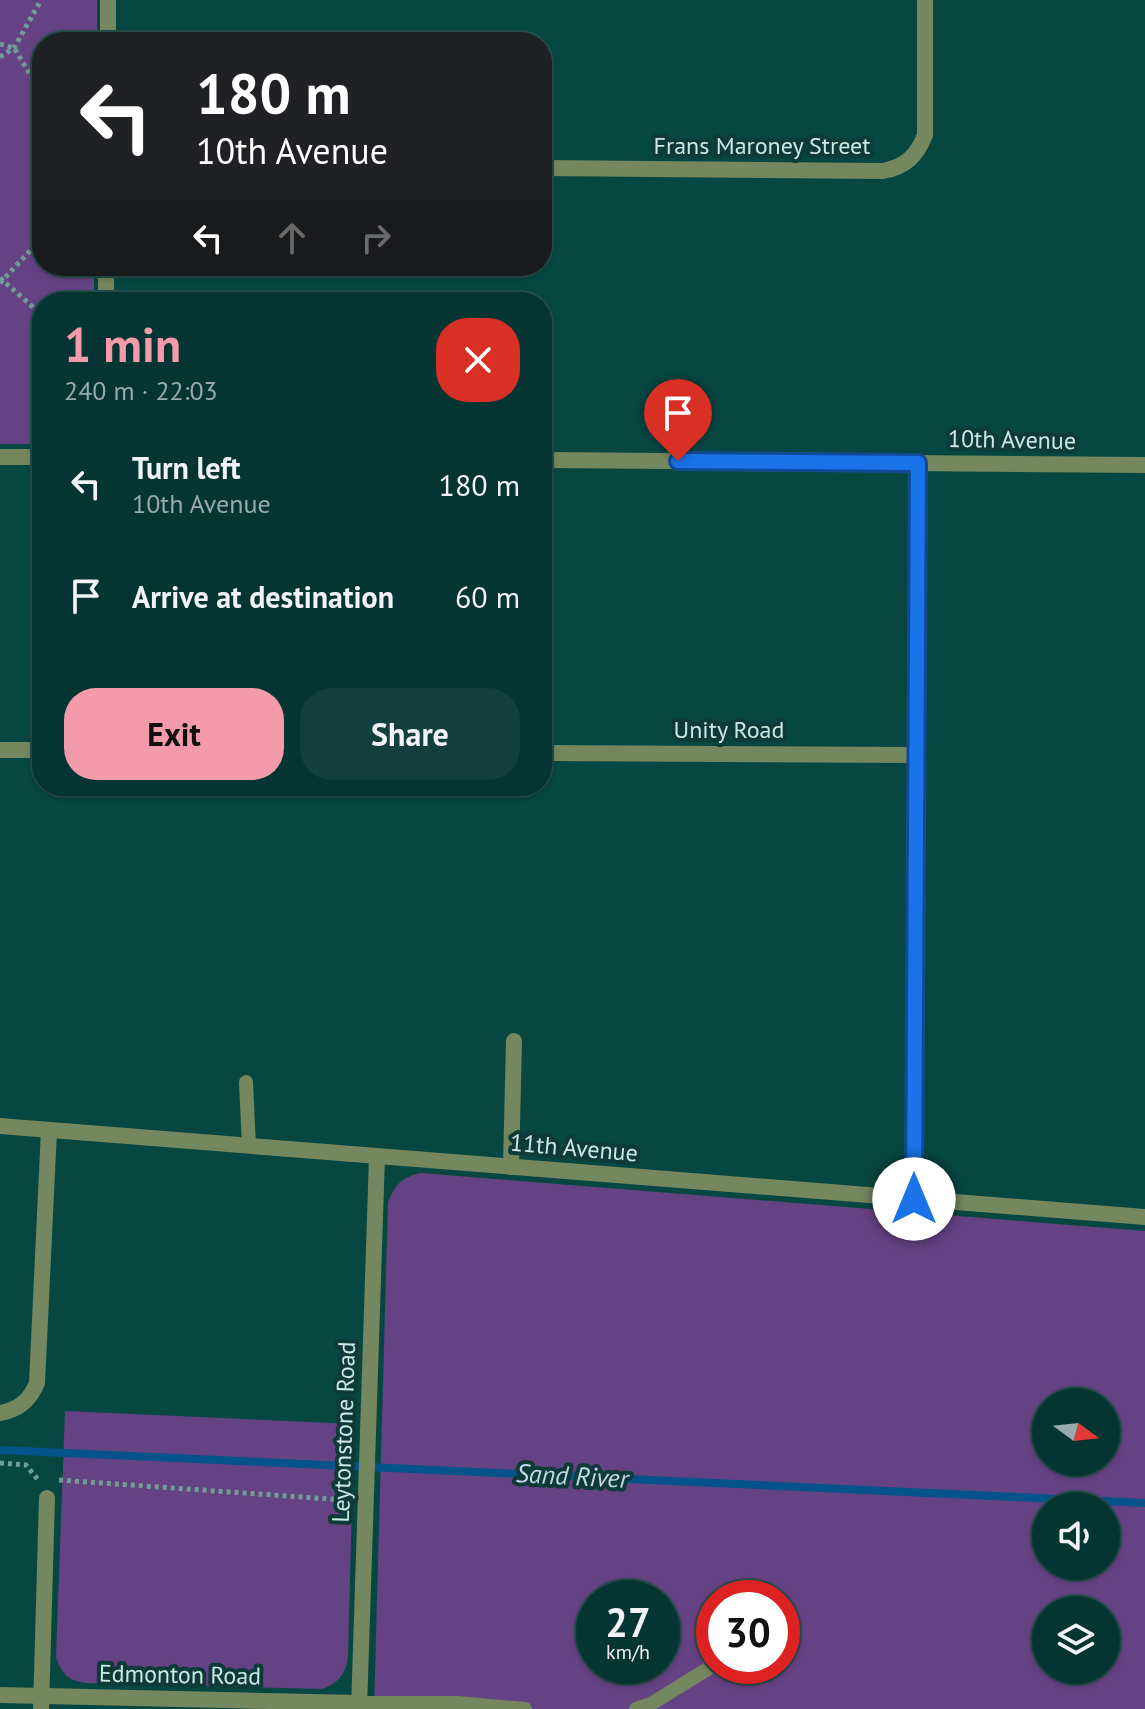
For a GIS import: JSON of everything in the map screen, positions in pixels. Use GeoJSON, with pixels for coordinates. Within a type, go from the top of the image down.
{"type":"FeatureCollection","features":[{"type":"Feature","properties":{"kind":"street"},"geometry":{"type":"LineString","coordinates":[[108,0],[108,32]]}},
{"type":"Feature","properties":{"kind":"street","name":"Frans Maroney Street"},"geometry":{"type":"LineString","coordinates":[[552,168],[883,171],[904,165],[920,148],[925,135],[925,0]]}},
{"type":"Feature","properties":{"kind":"street"},"geometry":{"type":"LineString","coordinates":[[0,457],[32,457]]}},
{"type":"Feature","properties":{"kind":"street","name":"10th Avenue"},"geometry":{"type":"LineString","coordinates":[[552,460],[1145,465]]}},
{"type":"Feature","properties":{"kind":"street"},"geometry":{"type":"LineString","coordinates":[[914,1199],[918,463]]}},
{"type":"Feature","properties":{"kind":"street"},"geometry":{"type":"LineString","coordinates":[[0,750],[32,750]]}},
{"type":"Feature","properties":{"kind":"street","name":"Unity Road"},"geometry":{"type":"LineString","coordinates":[[552,753],[916,755]]}},
{"type":"Feature","properties":{"kind":"street"},"geometry":{"type":"LineString","coordinates":[[511,1167],[514,1041]]}},
{"type":"Feature","properties":{"kind":"street","name":"11th Avenue"},"geometry":{"type":"LineString","coordinates":[[0,1126],[1145,1217]]}},
{"type":"Feature","properties":{"kind":"street"},"geometry":{"type":"LineString","coordinates":[[0,1413],[19,1407],[28,1400],[34,1392],[39,1373],[49,1130]]}},
{"type":"Feature","properties":{"kind":"street","name":"Leytonstone Road"},"geometry":{"type":"LineString","coordinates":[[360,1706],[377,1156]]}},
{"type":"Feature","properties":{"kind":"street"},"geometry":{"type":"LineString","coordinates":[[42,1703],[47,1498]]}},
{"type":"Feature","properties":{"kind":"street","name":"Edmonton Road"},"geometry":{"type":"LineString","coordinates":[[0,1695],[42,1703],[360,1706]]}},
{"type":"Feature","properties":{"kind":"lane"},"geometry":{"type":"LineString","coordinates":[[246,1082],[249,1146]]}},
{"type":"Feature","properties":{"kind":"lane"},"geometry":{"type":"LineString","coordinates":[[636,1709],[651,1704],[696,1676]]}},
{"type":"Feature","properties":{"kind":"lane"},"geometry":{"type":"LineString","coordinates":[[360,1706],[484,1704],[525,1709]]}},
{"type":"Feature","properties":{"kind":"path"},"geometry":{"type":"LineString","coordinates":[[0,57],[14,48],[41,0]]}},
{"type":"Feature","properties":{"kind":"path"},"geometry":{"type":"LineString","coordinates":[[0,44],[14,48],[32,78]]}},
{"type":"Feature","properties":{"kind":"path"},"geometry":{"type":"LineString","coordinates":[[32,248],[1,281],[32,307]]}},
{"type":"Feature","properties":{"kind":"path"},"geometry":{"type":"LineString","coordinates":[[0,1463],[26,1465],[38,1478],[47,1498]]}},
{"type":"Feature","properties":{"kind":"path"},"geometry":{"type":"LineString","coordinates":[[38,1478],[366,1501]]}},
{"type":"Feature","properties":{"kind":"shaded area"},"geometry":{"type":"Polygon","coordinates":[[[0,0],[97,0],[97,32],[32,32],[32,276],[94,276],[94,292],[32,292],[32,444],[0,444],[0,0]]]}},
{"type":"Feature","properties":{"kind":"shaded area"},"geometry":{"type":"Polygon","coordinates":[[[421,1173],[1145,1231],[1145,1709],[374,1709],[388,1202],[400,1182],[421,1173]]]}},
{"type":"Feature","properties":{"kind":"shaded area"},"geometry":{"type":"Polygon","coordinates":[[[65,1411],[354,1424],[348,1657],[337,1680],[322,1689],[86,1683],[66,1675],[56,1657],[65,1411]]]}},
{"type":"Feature","properties":{"kind":"waterway","name":"Sand River"},"geometry":{"type":"LineString","coordinates":[[0,1450],[1145,1503]]}},
{"type":"Feature","properties":{"kind":"route"},"geometry":{"type":"LineString","coordinates":[[678,461],[918,463],[914,1199]]}}]}
